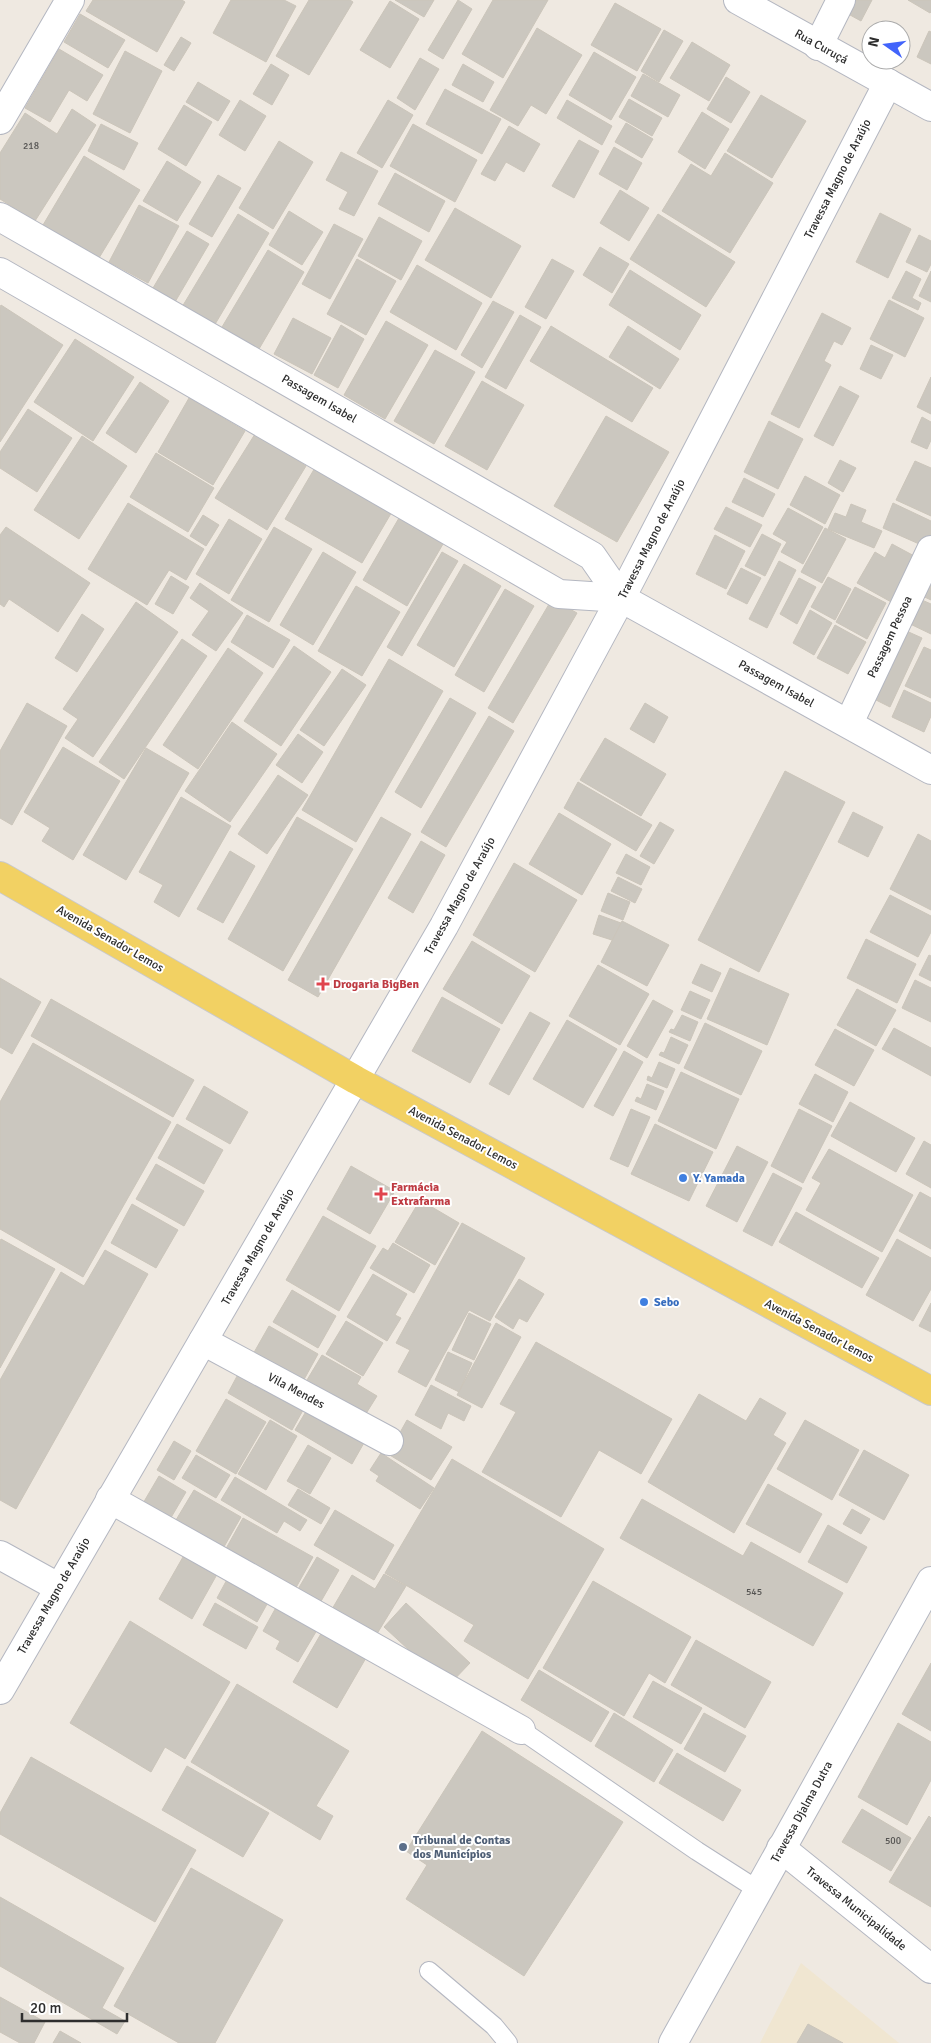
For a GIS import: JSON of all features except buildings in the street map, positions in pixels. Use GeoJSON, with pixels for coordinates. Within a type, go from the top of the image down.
{"type":"FeatureCollection","features":[{"type":"Feature","properties":{"kind":"main road","name":"Avenida Senador Lemos"},"geometry":{"type":"LineString","coordinates":[[0,876],[356,1080],[931,1391]]}},
{"type":"Feature","properties":{"kind":"street"},"geometry":{"type":"LineString","coordinates":[[0,120],[70,0]]}},
{"type":"Feature","properties":{"kind":"street","name":"Rua Curuçá"},"geometry":{"type":"LineString","coordinates":[[738,0],[931,107]]}},
{"type":"Feature","properties":{"kind":"street"},"geometry":{"type":"LineString","coordinates":[[818,46],[841,0]]}},
{"type":"Feature","properties":{"kind":"street","name":"Travessa Magno de Araújo"},"geometry":{"type":"LineString","coordinates":[[0,1690],[58,1587],[356,1080],[449,917],[621,598],[888,83]]}},
{"type":"Feature","properties":{"kind":"street","name":"Passagem Isabel"},"geometry":{"type":"LineString","coordinates":[[0,217],[592,556],[621,598]]}},
{"type":"Feature","properties":{"kind":"street","name":"Passagem Isabel"},"geometry":{"type":"LineString","coordinates":[[0,272],[559,594],[621,598],[931,770]]}},
{"type":"Feature","properties":{"kind":"street","name":"Passagem Pessoa"},"geometry":{"type":"LineString","coordinates":[[849,723],[931,550]]}},
{"type":"Feature","properties":{"kind":"street","name":"Vila Mendes"},"geometry":{"type":"LineString","coordinates":[[203,1341],[389,1441]]}},
{"type":"Feature","properties":{"kind":"street"},"geometry":{"type":"LineString","coordinates":[[110,1499],[521,1730]]}},
{"type":"Feature","properties":{"kind":"street"},"geometry":{"type":"LineString","coordinates":[[0,1555],[58,1587]]}},
{"type":"Feature","properties":{"kind":"street","name":"Travessa Djalma Dutra"},"geometry":{"type":"LineString","coordinates":[[673,2043],[931,1581]]}},
{"type":"Feature","properties":{"kind":"street","name":"Travessa Municipalidade"},"geometry":{"type":"LineString","coordinates":[[781,1848],[931,1969]]}},
{"type":"Feature","properties":{"kind":"lane"},"geometry":{"type":"LineString","coordinates":[[521,1730],[697,1851],[758,1890]]}},
{"type":"Feature","properties":{"kind":"lane"},"geometry":{"type":"LineString","coordinates":[[429,1971],[494,2026],[508,2043]]}},
{"type":"Feature","properties":{"kind":"shaded area"},"geometry":{"type":"Polygon","coordinates":[[[801,1963],[899,2043],[760,2043],[801,1963]]]}},
{"type":"Feature","properties":{"kind":"place","name":"Drogaria BigBen"},"geometry":{"type":"Point","coordinates":[323,984]}},
{"type":"Feature","properties":{"kind":"place","name":"Y. Yamada"},"geometry":{"type":"Point","coordinates":[683,1178]}},
{"type":"Feature","properties":{"kind":"place","name":"Farmácia Extrafarma"},"geometry":{"type":"Point","coordinates":[381,1194]}},
{"type":"Feature","properties":{"kind":"place","name":"Sebo"},"geometry":{"type":"Point","coordinates":[644,1302]}},
{"type":"Feature","properties":{"kind":"place","name":"Tribunal de Contas dos Municípios"},"geometry":{"type":"Point","coordinates":[403,1847]}}]}
